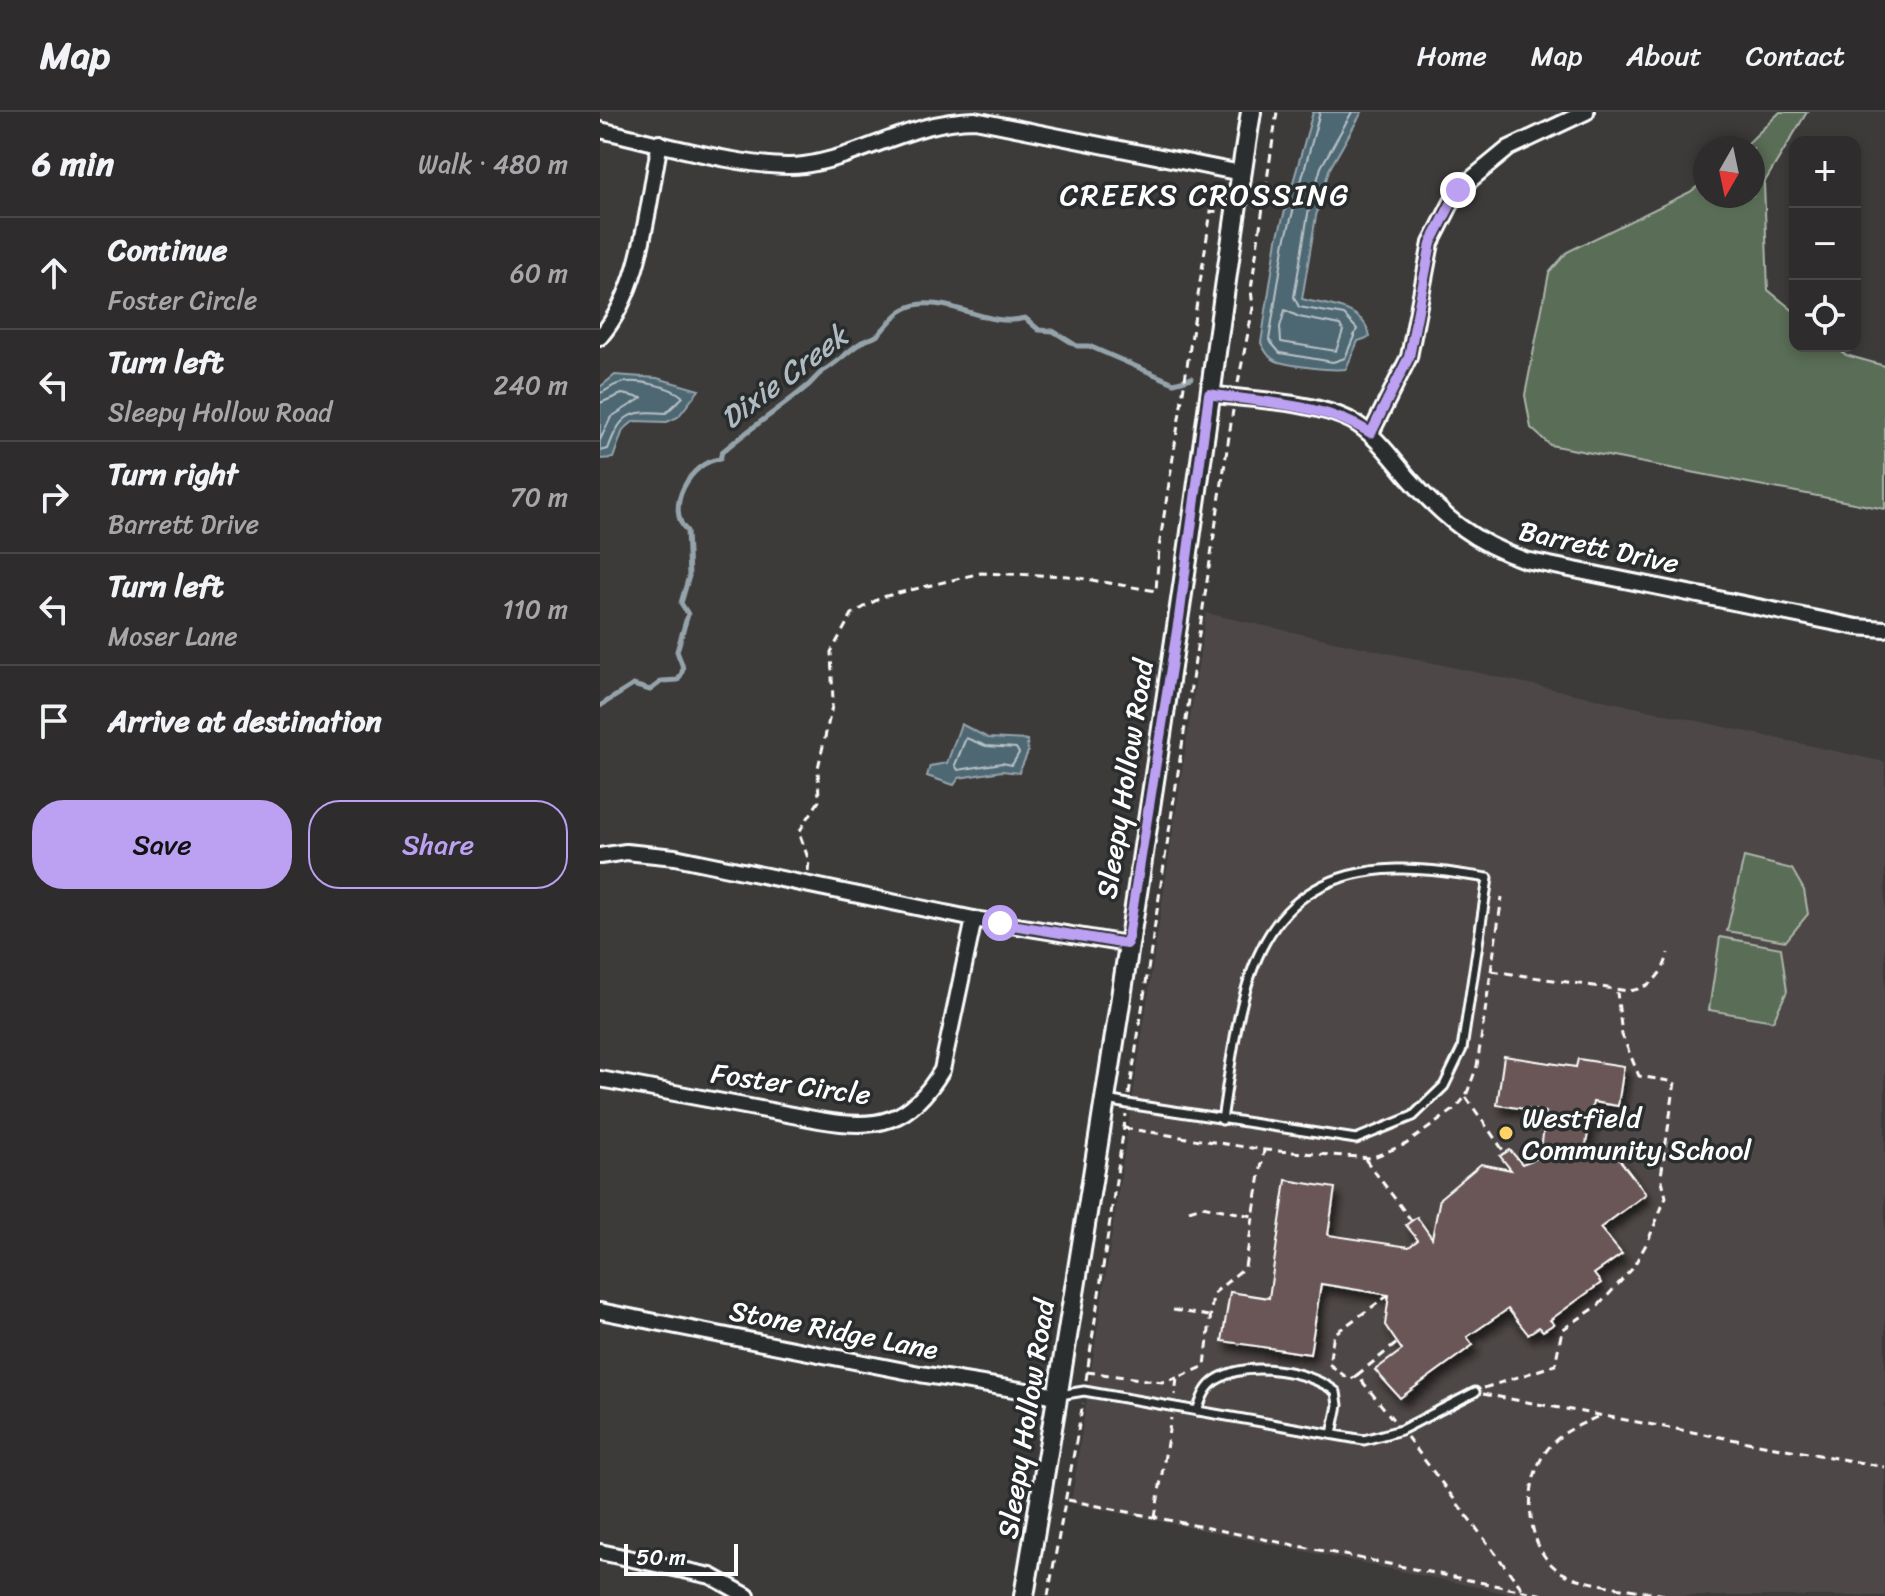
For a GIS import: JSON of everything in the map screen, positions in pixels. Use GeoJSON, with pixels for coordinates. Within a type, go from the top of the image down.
{"type":"FeatureCollection","features":[{"type":"Feature","properties":{"kind":"street","name":"Sleepy Hollow Road"},"geometry":{"type":"LineString","coordinates":[[1024,1596],[1107,1100],[1127,944],[1179,618],[1251,112]]}},
{"type":"Feature","properties":{"kind":"street"},"geometry":{"type":"LineString","coordinates":[[1371,433],[1409,357],[1431,243],[1458,190],[1509,148],[1586,112]]}},
{"type":"Feature","properties":{"kind":"street"},"geometry":{"type":"LineString","coordinates":[[600,130],[778,166],[836,159],[911,129],[948,120],[975,120],[1241,173]]}},
{"type":"Feature","properties":{"kind":"street"},"geometry":{"type":"LineString","coordinates":[[600,337],[614,321],[631,278],[660,143]]}},
{"type":"Feature","properties":{"kind":"street","name":"Barrett Drive"},"geometry":{"type":"LineString","coordinates":[[1209,394],[1327,413],[1350,420],[1371,433],[1431,503],[1489,548],[1555,566],[1857,627],[1885,629]]}},
{"type":"Feature","properties":{"kind":"street"},"geometry":{"type":"LineString","coordinates":[[600,856],[626,852],[675,857],[974,919],[1127,944]]}},
{"type":"Feature","properties":{"kind":"street","name":"Foster Circle"},"geometry":{"type":"LineString","coordinates":[[600,1079],[850,1125],[883,1124],[909,1111],[929,1092],[942,1070],[974,919]]}},
{"type":"Feature","properties":{"kind":"street","name":"Stone Ridge Lane"},"geometry":{"type":"LineString","coordinates":[[600,1311],[920,1374],[1058,1396]]}},
{"type":"Feature","properties":{"kind":"street"},"geometry":{"type":"LineString","coordinates":[[600,1552],[711,1576],[747,1596]]}},
{"type":"Feature","properties":{"kind":"lane"},"geometry":{"type":"LineString","coordinates":[[1107,1100],[1222,1120],[1356,1139],[1402,1122],[1433,1098],[1452,1073],[1465,1036],[1488,878],[1412,869],[1373,870],[1331,883],[1297,902],[1265,939],[1247,976],[1222,1120]]}},
{"type":"Feature","properties":{"kind":"lane"},"geometry":{"type":"LineString","coordinates":[[1197,1411],[1204,1393],[1215,1380],[1236,1371],[1253,1370],[1312,1378],[1336,1392],[1338,1405],[1332,1434]]}},
{"type":"Feature","properties":{"kind":"lane"},"geometry":{"type":"LineString","coordinates":[[1058,1396],[1084,1391],[1364,1440],[1381,1438],[1475,1392]]}},
{"type":"Feature","properties":{"kind":"path"},"geometry":{"type":"LineString","coordinates":[[1048,1596],[1068,1500],[1235,398],[1253,308],[1251,289],[1277,112]]}},
{"type":"Feature","properties":{"kind":"path"},"geometry":{"type":"LineString","coordinates":[[806,882],[809,861],[799,832],[819,801],[818,768],[833,702],[831,652],[852,614],[882,597],[981,573],[1068,576],[1156,591],[1159,548],[1211,211]]}},
{"type":"Feature","properties":{"kind":"path"},"geometry":{"type":"LineString","coordinates":[[1124,1128],[1264,1150],[1364,1158],[1406,1144],[1444,1119],[1466,1096],[1477,1066],[1502,897]]}},
{"type":"Feature","properties":{"kind":"path"},"geometry":{"type":"LineString","coordinates":[[1492,971],[1617,992],[1638,990],[1656,979],[1668,953]]}},
{"type":"Feature","properties":{"kind":"path"},"geometry":{"type":"LineString","coordinates":[[1475,1392],[1509,1377],[1555,1365],[1562,1330],[1599,1305],[1632,1269],[1666,1197],[1661,1176],[1675,1082],[1639,1076],[1622,1035],[1617,992]]}},
{"type":"Feature","properties":{"kind":"path"},"geometry":{"type":"LineString","coordinates":[[1466,1096],[1505,1153]]}},
{"type":"Feature","properties":{"kind":"path"},"geometry":{"type":"LineString","coordinates":[[1087,1372],[1162,1382],[1205,1366],[1213,1294],[1245,1267],[1264,1150]]}},
{"type":"Feature","properties":{"kind":"path"},"geometry":{"type":"LineString","coordinates":[[1364,1158],[1411,1220]]}},
{"type":"Feature","properties":{"kind":"path"},"geometry":{"type":"LineString","coordinates":[[1189,1210],[1202,1206],[1253,1216]]}},
{"type":"Feature","properties":{"kind":"path"},"geometry":{"type":"LineString","coordinates":[[1173,1310],[1209,1316]]}},
{"type":"Feature","properties":{"kind":"path"},"geometry":{"type":"LineString","coordinates":[[1357,1375],[1397,1343]]}},
{"type":"Feature","properties":{"kind":"path"},"geometry":{"type":"LineString","coordinates":[[1155,1517],[1177,1378]]}},
{"type":"Feature","properties":{"kind":"path"},"geometry":{"type":"LineString","coordinates":[[1475,1392],[1884,1468]]}},
{"type":"Feature","properties":{"kind":"path"},"geometry":{"type":"LineString","coordinates":[[1600,1415],[1561,1434],[1544,1453],[1533,1485],[1530,1512],[1534,1531],[1547,1561],[1567,1575],[1670,1596]]}},
{"type":"Feature","properties":{"kind":"path"},"geometry":{"type":"LineString","coordinates":[[1068,1500],[1549,1596]]}},
{"type":"Feature","properties":{"kind":"shaded area","name":"Westfield Community School"},"geometry":{"type":"Polygon","coordinates":[[[1206,613],[1885,762],[1885,1596],[1520,1596],[1071,1503],[1206,613]]]}},
{"type":"Feature","properties":{"kind":"green space"},"geometry":{"type":"Polygon","coordinates":[[[1780,112],[1807,112],[1792,136],[1789,136],[1789,142],[1765,181],[1765,136],[1755,136],[1780,112]]]}},
{"type":"Feature","properties":{"kind":"green space"},"geometry":{"type":"Polygon","coordinates":[[[1693,190],[1693,208],[1765,208],[1768,290],[1789,307],[1789,352],[1842,352],[1885,366],[1885,509],[1550,445],[1531,428],[1525,395],[1549,273],[1567,252],[1693,190]]]}},
{"type":"Feature","properties":{"kind":"green space"},"geometry":{"type":"Polygon","coordinates":[[[1744,857],[1792,869],[1804,890],[1808,914],[1786,941],[1727,931],[1744,857]]]}},
{"type":"Feature","properties":{"kind":"green space"},"geometry":{"type":"Polygon","coordinates":[[[1720,937],[1781,948],[1787,991],[1773,1021],[1709,1010],[1720,937]]]}},
{"type":"Feature","properties":{"kind":"water"},"geometry":{"type":"Polygon","coordinates":[[[1313,112],[1362,112],[1329,170],[1316,216],[1302,299],[1343,309],[1366,326],[1370,337],[1358,341],[1346,369],[1312,368],[1279,362],[1270,357],[1261,343],[1277,239],[1313,112]]]}},
{"type":"Feature","properties":{"kind":"water"},"geometry":{"type":"Polygon","coordinates":[[[615,375],[657,378],[699,390],[678,417],[667,422],[634,421],[623,430],[613,458],[600,459],[600,387],[615,375]]]}},
{"type":"Feature","properties":{"kind":"water"},"geometry":{"type":"Polygon","coordinates":[[[961,724],[988,738],[1027,740],[1028,752],[1019,773],[1002,771],[959,778],[954,785],[927,776],[930,766],[947,763],[961,724]]]}},
{"type":"Feature","properties":{"kind":"building"},"geometry":{"type":"Polygon","coordinates":[[[1504,1056],[1576,1067],[1578,1059],[1624,1066],[1618,1106],[1593,1102],[1585,1151],[1597,1153],[1608,1145],[1646,1194],[1600,1228],[1622,1254],[1594,1274],[1601,1283],[1550,1320],[1554,1324],[1543,1331],[1539,1327],[1528,1334],[1508,1309],[1467,1337],[1473,1345],[1400,1398],[1375,1370],[1402,1350],[1385,1325],[1389,1295],[1321,1284],[1310,1354],[1222,1341],[1230,1292],[1269,1298],[1286,1180],[1335,1188],[1328,1235],[1409,1247],[1418,1240],[1406,1225],[1417,1217],[1432,1238],[1440,1198],[1481,1164],[1511,1170],[1500,1156],[1510,1150],[1522,1164],[1540,1157],[1546,1112],[1497,1105],[1504,1056]]]}},
{"type":"Feature","properties":{"kind":"waterway","name":"Dixie Creek"},"geometry":{"type":"LineString","coordinates":[[600,706],[633,685],[650,690],[662,681],[678,680],[682,672],[677,651],[688,614],[681,603],[689,576],[687,531],[678,511],[679,499],[690,477],[699,468],[720,459],[722,452],[857,345],[877,335],[902,311],[914,305],[935,304],[999,320],[1025,318],[1039,330],[1053,331],[1077,346],[1089,346],[1174,383],[1192,378]]}},
{"type":"Feature","properties":{"kind":"place","name":"Westfield Community School"},"geometry":{"type":"Point","coordinates":[1506,1133]}},
{"type":"Feature","properties":{"kind":"district","name":"CREEKS CROSSING"},"geometry":{"type":"Point","coordinates":[1205,195]}},
{"type":"Feature","properties":{"kind":"route"},"geometry":{"type":"LineString","coordinates":[[1000,923],[1127,944],[1179,618],[1209,394],[1327,413],[1350,420],[1371,433],[1396,390],[1409,357],[1431,243],[1458,190]]}}]}
